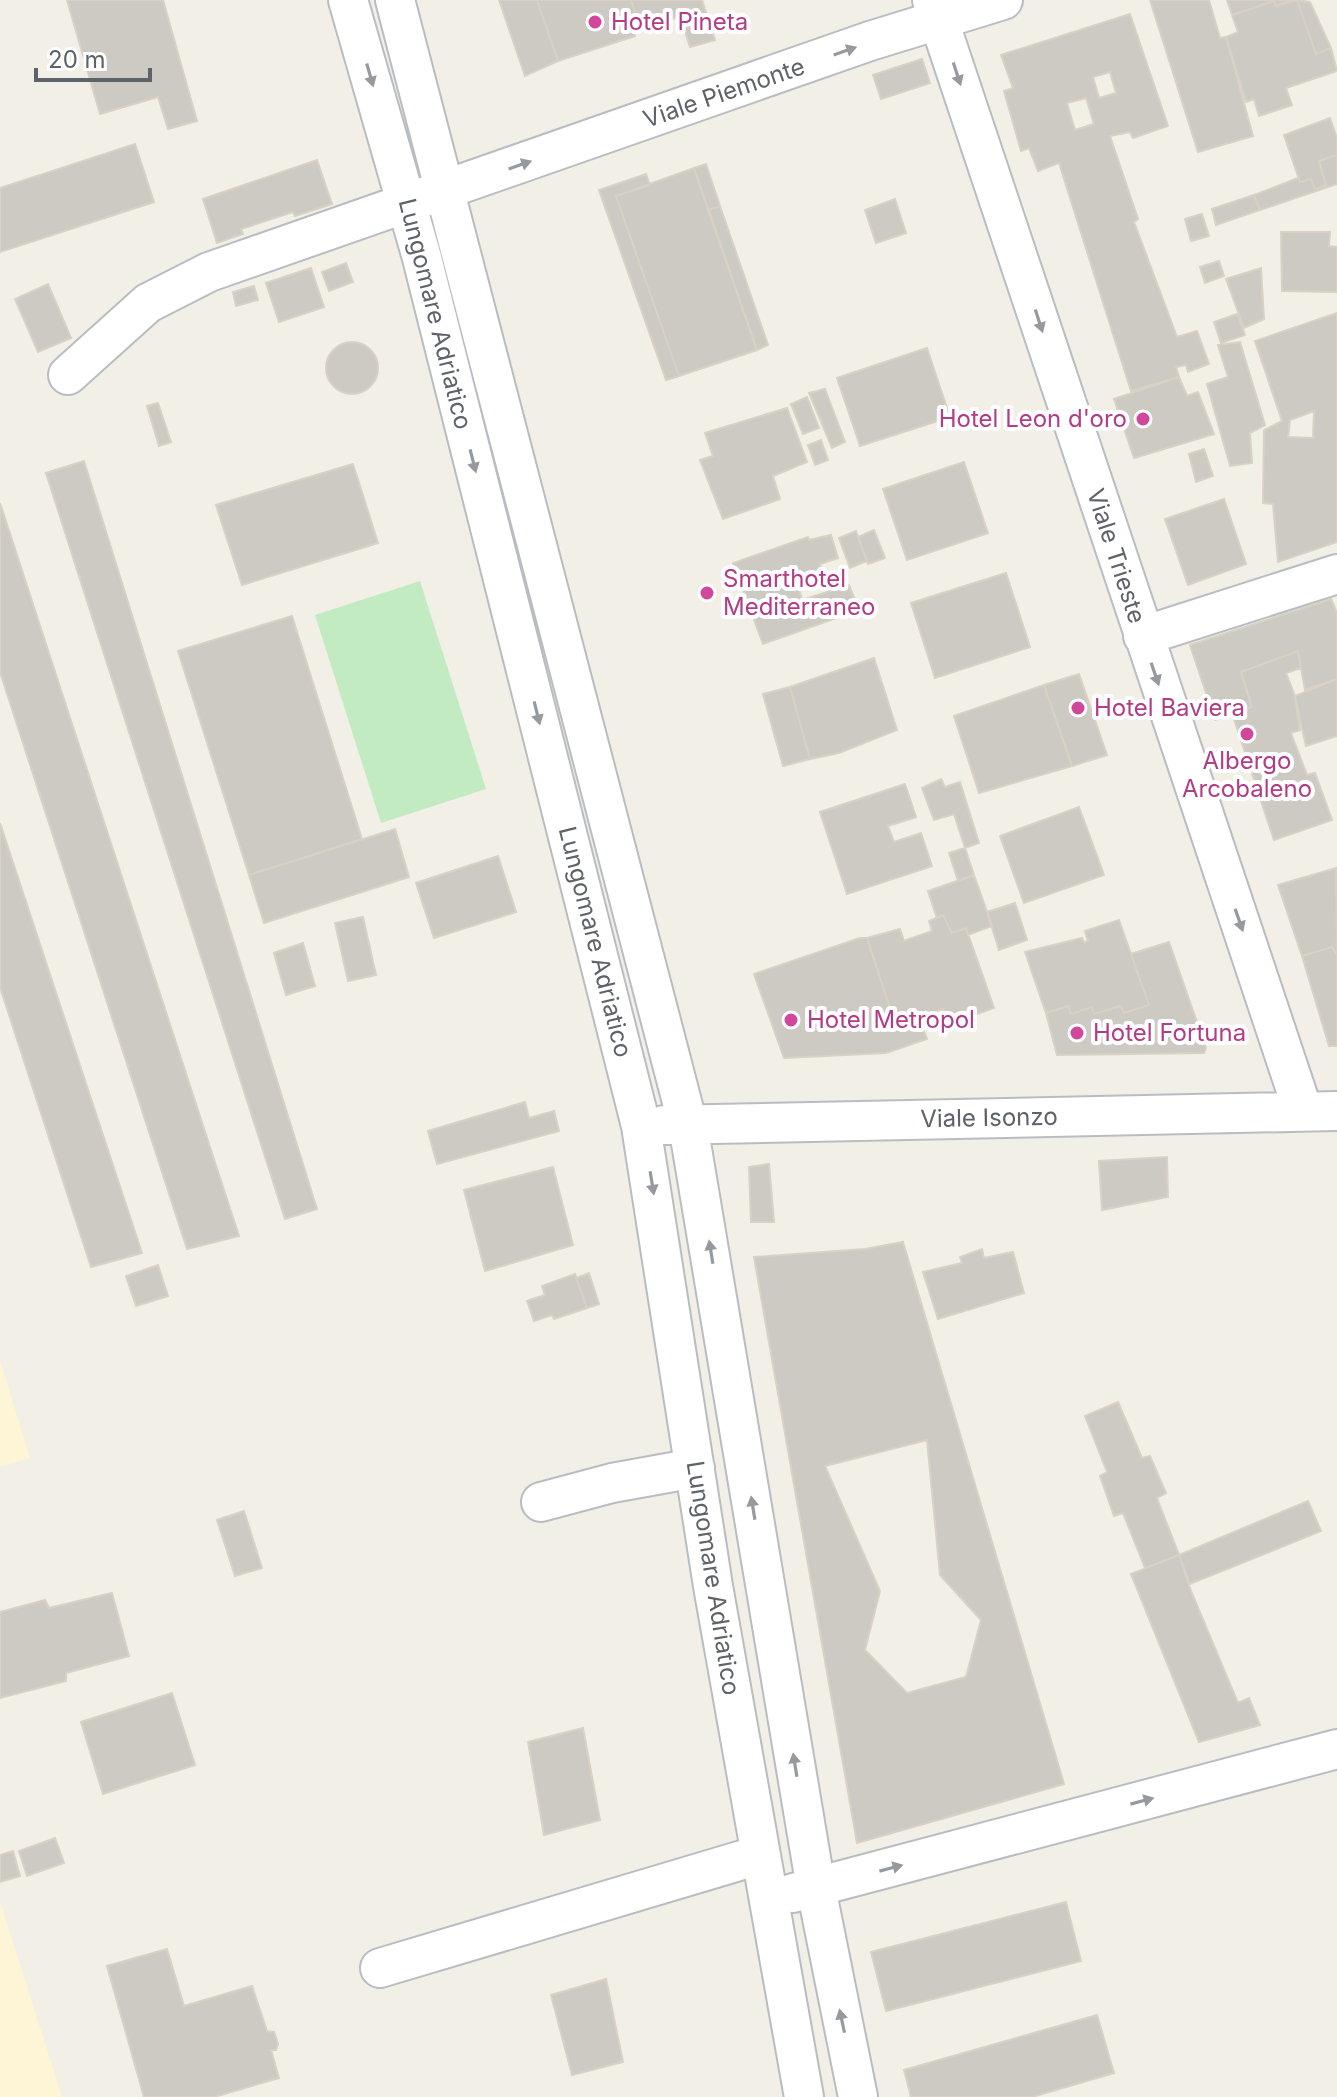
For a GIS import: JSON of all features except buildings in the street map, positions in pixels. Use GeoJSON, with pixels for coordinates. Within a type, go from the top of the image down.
{"type":"FeatureCollection","features":[{"type":"Feature","properties":{"kind":"street","name":"Lungomare Adriatico"},"geometry":{"type":"LineString","coordinates":[[348,0],[407,202],[641,1126],[759,1855],[804,2097]]}},
{"type":"Feature","properties":{"kind":"street","name":"Lungomare Adriatico"},"geometry":{"type":"LineString","coordinates":[[395,0],[688,1125],[816,1888],[858,2097]]}},
{"type":"Feature","properties":{"kind":"street","name":"Viale Piemonte"},"geometry":{"type":"LineString","coordinates":[[68,375],[148,303],[209,272],[446,190],[936,10],[1003,0]]}},
{"type":"Feature","properties":{"kind":"street","name":"Viale Trieste"},"geometry":{"type":"LineString","coordinates":[[936,10],[1143,636],[1320,1111]]}},
{"type":"Feature","properties":{"kind":"street"},"geometry":{"type":"LineString","coordinates":[[1143,636],[1326,578]]}},
{"type":"Feature","properties":{"kind":"street","name":"Viale Isonzo"},"geometry":{"type":"LineString","coordinates":[[641,1126],[1320,1111]]}},
{"type":"Feature","properties":{"kind":"street"},"geometry":{"type":"LineString","coordinates":[[541,1502],[612,1483],[695,1468]]}},
{"type":"Feature","properties":{"kind":"street"},"geometry":{"type":"LineString","coordinates":[[767,1900],[1337,1749]]}},
{"type":"Feature","properties":{"kind":"street"},"geometry":{"type":"LineString","coordinates":[[380,1968],[759,1855]]}},
{"type":"Feature","properties":{"kind":"green space"},"geometry":{"type":"Polygon","coordinates":[[[420,581],[486,789],[381,823],[315,615],[420,581]]]}},
{"type":"Feature","properties":{"kind":"sand"},"geometry":{"type":"Polygon","coordinates":[[[0,1360],[30,1458],[0,1467],[0,1360]]]}},
{"type":"Feature","properties":{"kind":"sand"},"geometry":{"type":"Polygon","coordinates":[[[0,1901],[62,2097],[0,2097],[0,1901]]]}},
{"type":"Feature","properties":{"kind":"place","name":"Hotel Pineta"},"geometry":{"type":"Point","coordinates":[595,22]}},
{"type":"Feature","properties":{"kind":"place","name":"Hotel Leon d'oro"},"geometry":{"type":"Point","coordinates":[1143,419]}},
{"type":"Feature","properties":{"kind":"place","name":"Smarthotel Mediterraneo"},"geometry":{"type":"Point","coordinates":[707,593]}},
{"type":"Feature","properties":{"kind":"place","name":"Hotel Baviera"},"geometry":{"type":"Point","coordinates":[1078,708]}},
{"type":"Feature","properties":{"kind":"place","name":"Albergo Arcobaleno"},"geometry":{"type":"Point","coordinates":[1247,734]}},
{"type":"Feature","properties":{"kind":"place","name":"Hotel Metropol"},"geometry":{"type":"Point","coordinates":[791,1020]}},
{"type":"Feature","properties":{"kind":"place","name":"Hotel Fortuna"},"geometry":{"type":"Point","coordinates":[1077,1033]}}]}
